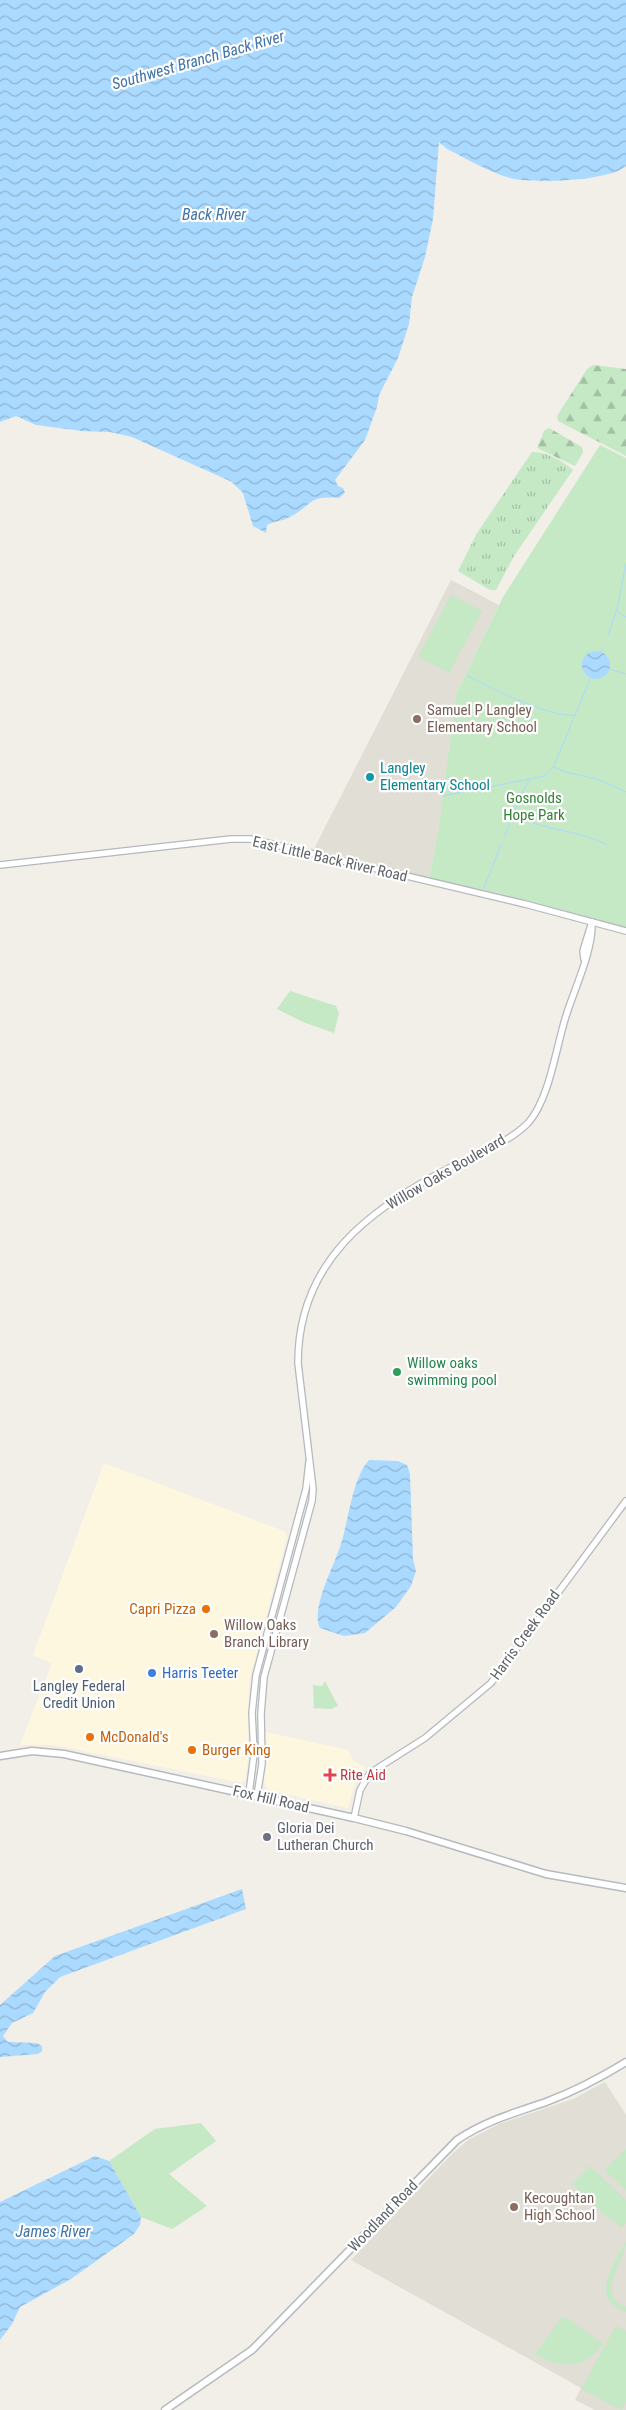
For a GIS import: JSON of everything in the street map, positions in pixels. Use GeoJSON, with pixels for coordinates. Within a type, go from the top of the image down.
{"type":"FeatureCollection","features":[{"type":"Feature","properties":{"kind":"main road","name":"Fox Hill Road"},"geometry":{"type":"LineString","coordinates":[[0,1756],[32,1751],[64,1754],[354,1818],[406,1831],[546,1874],[626,1888]]}},
{"type":"Feature","properties":{"kind":"main road","name":"Woodland Road"},"geometry":{"type":"LineString","coordinates":[[165,2410],[232,2366],[258,2345],[457,2140],[476,2127],[498,2117],[547,2101],[596,2081],[626,2062]]}},
{"type":"Feature","properties":{"kind":"street","name":"East Little Back River Road"},"geometry":{"type":"LineString","coordinates":[[0,865],[231,839],[250,840],[626,931]]}},
{"type":"Feature","properties":{"kind":"street","name":"Willow Oaks Boulevard"},"geometry":{"type":"LineString","coordinates":[[257,1796],[262,1764],[261,1714],[264,1677],[312,1501],[313,1477],[309,1462],[298,1345],[303,1320],[318,1278],[342,1242],[366,1219],[421,1184],[492,1147],[528,1122],[541,1102],[593,934],[592,922]]}},
{"type":"Feature","properties":{"kind":"street","name":"Willow Oaks Boulevard"},"geometry":{"type":"LineString","coordinates":[[249,1794],[254,1754],[252,1713],[256,1675],[306,1489],[309,1462]]}},
{"type":"Feature","properties":{"kind":"street","name":"Harris Creek Road"},"geometry":{"type":"LineString","coordinates":[[354,1818],[360,1790],[370,1773],[427,1737],[490,1682],[626,1501]]}},
{"type":"Feature","properties":{"kind":"shaded area","name":"Samuel P Langley Elementary School"},"geometry":{"type":"Polygon","coordinates":[[[451,580],[499,605],[456,694],[438,833],[429,878],[314,849],[451,580]]]}},
{"type":"Feature","properties":{"kind":"shaded area"},"geometry":{"type":"Polygon","coordinates":[[[104,1463],[284,1531],[287,1537],[249,1682],[248,1760],[245,1780],[242,1783],[54,1745],[20,1745],[52,1663],[33,1655],[104,1463]]]}},
{"type":"Feature","properties":{"kind":"shaded area"},"geometry":{"type":"Polygon","coordinates":[[[266,1732],[348,1750],[353,1760],[366,1768],[358,1773],[348,1808],[268,1790],[264,1782],[267,1758],[266,1732]]]}},
{"type":"Feature","properties":{"kind":"shaded area","name":"Kecoughtan High School"},"geometry":{"type":"Polygon","coordinates":[[[605,2082],[626,2115],[626,2410],[595,2410],[575,2400],[581,2388],[351,2260],[452,2154],[468,2140],[499,2124],[573,2099],[605,2082]]]}},
{"type":"Feature","properties":{"kind":"green space"},"geometry":{"type":"Polygon","coordinates":[[[593,365],[626,369],[626,456],[558,421],[557,416],[587,369],[593,365]]]}},
{"type":"Feature","properties":{"kind":"green space"},"geometry":{"type":"Polygon","coordinates":[[[549,428],[582,447],[583,452],[575,466],[537,448],[544,431],[549,428]]]}},
{"type":"Feature","properties":{"kind":"green space","name":"Gosnolds Hope Park"},"geometry":{"type":"Polygon","coordinates":[[[600,445],[626,458],[626,927],[498,893],[429,878],[438,833],[456,694],[503,597],[600,445]]]}},
{"type":"Feature","properties":{"kind":"green space"},"geometry":{"type":"Polygon","coordinates":[[[532,452],[554,457],[573,470],[514,556],[496,590],[490,590],[458,571],[477,533],[532,452]]]}},
{"type":"Feature","properties":{"kind":"green space"},"geometry":{"type":"Polygon","coordinates":[[[451,595],[482,611],[449,673],[418,657],[451,595]]]}},
{"type":"Feature","properties":{"kind":"green space"},"geometry":{"type":"Polygon","coordinates":[[[290,991],[336,1006],[339,1013],[334,1033],[303,1022],[277,1009],[290,991]]]}},
{"type":"Feature","properties":{"kind":"green space"},"geometry":{"type":"Polygon","coordinates":[[[325,1681],[338,1706],[331,1709],[313,1708],[313,1685],[322,1686],[325,1681]]]}},
{"type":"Feature","properties":{"kind":"green space"},"geometry":{"type":"Polygon","coordinates":[[[201,2123],[216,2141],[169,2174],[207,2206],[172,2229],[141,2217],[109,2161],[155,2129],[201,2123]]]}},
{"type":"Feature","properties":{"kind":"green space"},"geometry":{"type":"Polygon","coordinates":[[[626,2149],[626,2190],[604,2170],[626,2149]]]}},
{"type":"Feature","properties":{"kind":"green space"},"geometry":{"type":"Polygon","coordinates":[[[590,2166],[626,2200],[626,2223],[621,2228],[572,2184],[590,2166]]]}},
{"type":"Feature","properties":{"kind":"green space"},"geometry":{"type":"Polygon","coordinates":[[[626,2242],[625,2250],[611,2286],[612,2294],[617,2301],[626,2307],[626,2312],[615,2306],[608,2299],[606,2290],[611,2270],[626,2242]]]}},
{"type":"Feature","properties":{"kind":"green space"},"geometry":{"type":"Polygon","coordinates":[[[562,2317],[566,2317],[603,2344],[596,2353],[580,2363],[572,2364],[554,2362],[535,2354],[562,2317]]]}},
{"type":"Feature","properties":{"kind":"green space"},"geometry":{"type":"Polygon","coordinates":[[[616,2326],[626,2331],[626,2402],[621,2410],[581,2389],[616,2326]]]}},
{"type":"Feature","properties":{"kind":"water","name":"Back River"},"geometry":{"type":"Polygon","coordinates":[[[0,0],[626,0],[626,166],[617,171],[588,178],[552,181],[521,180],[486,169],[447,149],[439,142],[433,219],[425,257],[412,297],[409,324],[398,358],[379,395],[377,407],[365,440],[335,480],[345,493],[339,498],[321,498],[311,502],[290,517],[267,525],[266,533],[253,526],[243,493],[232,482],[132,437],[110,432],[82,431],[36,425],[16,416],[0,422],[0,0]]]}},
{"type":"Feature","properties":{"kind":"water"},"geometry":{"type":"Polygon","coordinates":[[[596,651],[606,655],[610,665],[606,675],[596,679],[586,675],[582,665],[586,655],[596,651]]]}},
{"type":"Feature","properties":{"kind":"water"},"geometry":{"type":"Polygon","coordinates":[[[369,1460],[398,1461],[407,1465],[410,1474],[413,1559],[416,1571],[411,1586],[396,1607],[365,1633],[344,1636],[320,1628],[318,1610],[324,1586],[341,1544],[355,1488],[363,1468],[369,1460]]]}},
{"type":"Feature","properties":{"kind":"water"},"geometry":{"type":"Polygon","coordinates":[[[242,1889],[246,1909],[60,1977],[45,1992],[33,2013],[12,2023],[3,2036],[8,2042],[37,2043],[42,2046],[42,2051],[38,2054],[0,2057],[0,2005],[55,1956],[242,1889]]]}},
{"type":"Feature","properties":{"kind":"water","name":"James River"},"geometry":{"type":"Polygon","coordinates":[[[95,2156],[109,2161],[141,2217],[140,2225],[134,2234],[71,2279],[20,2307],[12,2324],[0,2340],[0,2202],[95,2156]]]}},
{"type":"Feature","properties":{"kind":"waterway"},"geometry":{"type":"LineString","coordinates":[[608,635],[617,609],[626,563]]}},
{"type":"Feature","properties":{"kind":"waterway"},"geometry":{"type":"LineString","coordinates":[[617,611],[626,617]]}},
{"type":"Feature","properties":{"kind":"waterway"},"geometry":{"type":"LineString","coordinates":[[601,652],[603,648]]}},
{"type":"Feature","properties":{"kind":"waterway"},"geometry":{"type":"LineString","coordinates":[[609,669],[626,674]]}},
{"type":"Feature","properties":{"kind":"waterway"},"geometry":{"type":"LineString","coordinates":[[468,676],[537,707],[564,715],[574,715]]}},
{"type":"Feature","properties":{"kind":"waterway"},"geometry":{"type":"LineString","coordinates":[[442,796],[545,776],[554,766],[590,679]]}},
{"type":"Feature","properties":{"kind":"waterway"},"geometry":{"type":"LineString","coordinates":[[554,767],[565,772],[597,779],[626,792]]}},
{"type":"Feature","properties":{"kind":"waterway"},"geometry":{"type":"LineString","coordinates":[[504,837],[529,781]]}},
{"type":"Feature","properties":{"kind":"waterway"},"geometry":{"type":"LineString","coordinates":[[514,814],[524,820],[584,836],[607,845]]}},
{"type":"Feature","properties":{"kind":"waterway"},"geometry":{"type":"LineString","coordinates":[[484,888],[501,845]]}},
{"type":"Feature","properties":{"kind":"place","name":"Samuel P Langley Elementary School"},"geometry":{"type":"Point","coordinates":[417,719]}},
{"type":"Feature","properties":{"kind":"place","name":"Langley Elementary School"},"geometry":{"type":"Point","coordinates":[370,777]}},
{"type":"Feature","properties":{"kind":"place","name":"Willow oaks swimming pool"},"geometry":{"type":"Point","coordinates":[397,1372]}},
{"type":"Feature","properties":{"kind":"place","name":"Capri Pizza"},"geometry":{"type":"Point","coordinates":[206,1609]}},
{"type":"Feature","properties":{"kind":"place","name":"Willow Oaks Branch Library"},"geometry":{"type":"Point","coordinates":[214,1634]}},
{"type":"Feature","properties":{"kind":"place","name":"Langley Federal Credit Union"},"geometry":{"type":"Point","coordinates":[79,1669]}},
{"type":"Feature","properties":{"kind":"place","name":"Harris Teeter"},"geometry":{"type":"Point","coordinates":[152,1673]}},
{"type":"Feature","properties":{"kind":"place","name":"McDonald's"},"geometry":{"type":"Point","coordinates":[90,1737]}},
{"type":"Feature","properties":{"kind":"place","name":"Burger King"},"geometry":{"type":"Point","coordinates":[192,1750]}},
{"type":"Feature","properties":{"kind":"place","name":"Rite Aid"},"geometry":{"type":"Point","coordinates":[330,1775]}},
{"type":"Feature","properties":{"kind":"place","name":"Gloria Dei Lutheran Church"},"geometry":{"type":"Point","coordinates":[267,1837]}},
{"type":"Feature","properties":{"kind":"place","name":"Kecoughtan High School"},"geometry":{"type":"Point","coordinates":[514,2207]}},
{"type":"Feature","properties":{"kind":"water label","name":"Southwest Branch Back River"},"geometry":{"type":"Point","coordinates":[198,60]}}]}
